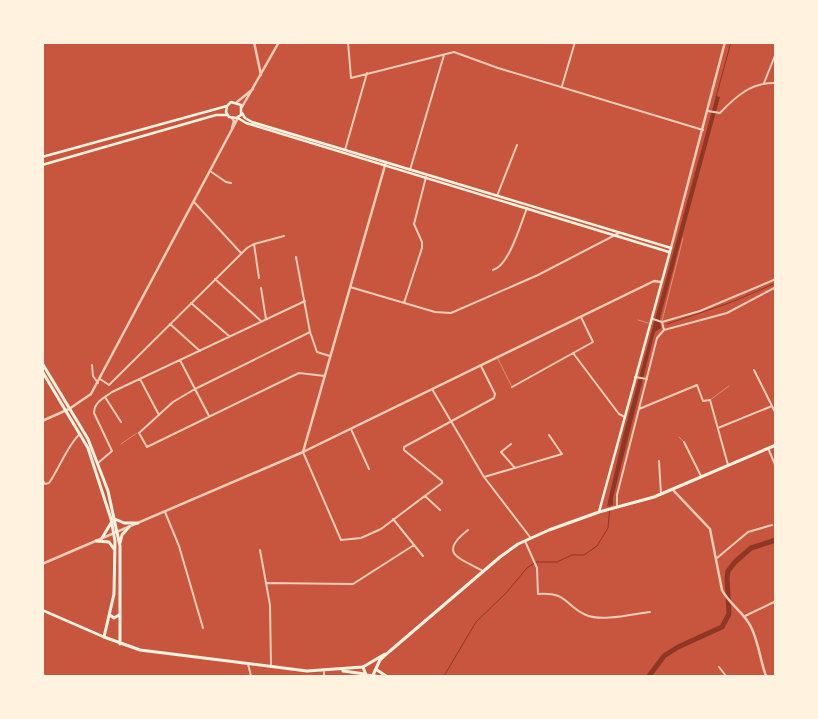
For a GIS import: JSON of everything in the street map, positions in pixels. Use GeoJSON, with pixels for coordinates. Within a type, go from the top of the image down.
{"type":"FeatureCollection","features":[{"type":"Feature","properties":{"kind":"main road"},"geometry":{"type":"LineString","coordinates":[[42,157],[227,106],[231,102],[237,102],[242,108],[245,118],[252,122],[669,252]]}},
{"type":"Feature","properties":{"kind":"main road"},"geometry":{"type":"LineString","coordinates":[[227,106],[227,115]]}},
{"type":"Feature","properties":{"kind":"main road"},"geometry":{"type":"LineString","coordinates":[[238,118],[242,113]]}},
{"type":"Feature","properties":{"kind":"main road"},"geometry":{"type":"LineString","coordinates":[[42,165],[216,115],[227,115],[232,118],[238,118],[246,123],[670,248],[653,319],[650,323],[637,378],[599,512]]}},
{"type":"Feature","properties":{"kind":"main road"},"geometry":{"type":"LineString","coordinates":[[42,363],[91,454],[113,519],[102,538]]}},
{"type":"Feature","properties":{"kind":"main road"},"geometry":{"type":"LineString","coordinates":[[42,371],[88,439],[98,463],[120,546]]}},
{"type":"Feature","properties":{"kind":"main road"},"geometry":{"type":"LineString","coordinates":[[335,670],[374,676],[376,669],[390,651],[500,556],[530,538],[599,512],[618,508],[673,490],[728,464],[776,445]]}},
{"type":"Feature","properties":{"kind":"main road"},"geometry":{"type":"LineString","coordinates":[[113,519],[124,523],[138,523]]}},
{"type":"Feature","properties":{"kind":"main road"},"geometry":{"type":"LineString","coordinates":[[120,644],[120,546],[122,535],[129,527]]}},
{"type":"Feature","properties":{"kind":"main road"},"geometry":{"type":"LineString","coordinates":[[104,638],[114,594],[116,532]]}},
{"type":"Feature","properties":{"kind":"main road"},"geometry":{"type":"LineString","coordinates":[[96,541],[109,542],[115,551]]}},
{"type":"Feature","properties":{"kind":"main road"},"geometry":{"type":"LineString","coordinates":[[42,610],[104,638],[140,650],[270,667],[324,672],[363,667],[390,651]]}},
{"type":"Feature","properties":{"kind":"main road"},"geometry":{"type":"LineString","coordinates":[[110,614],[114,618],[119,615]]}},
{"type":"Feature","properties":{"kind":"main road"},"geometry":{"type":"LineString","coordinates":[[369,662],[386,676]]}},
{"type":"Feature","properties":{"kind":"main road"},"geometry":{"type":"LineString","coordinates":[[363,667],[364,674]]}},
{"type":"Feature","properties":{"kind":"street"},"geometry":{"type":"LineString","coordinates":[[254,42],[262,76]]}},
{"type":"Feature","properties":{"kind":"street"},"geometry":{"type":"LineString","coordinates":[[242,108],[262,76],[279,42]]}},
{"type":"Feature","properties":{"kind":"street"},"geometry":{"type":"LineString","coordinates":[[348,42],[351,78],[454,52],[703,130]]}},
{"type":"Feature","properties":{"kind":"street"},"geometry":{"type":"LineString","coordinates":[[562,86],[575,42]]}},
{"type":"Feature","properties":{"kind":"street"},"geometry":{"type":"LineString","coordinates":[[670,248],[725,42]]}},
{"type":"Feature","properties":{"kind":"street"},"geometry":{"type":"LineString","coordinates":[[764,83],[776,53]]}},
{"type":"Feature","properties":{"kind":"street"},"geometry":{"type":"LineString","coordinates":[[410,170],[444,54]]}},
{"type":"Feature","properties":{"kind":"street"},"geometry":{"type":"LineString","coordinates":[[345,150],[368,73]]}},
{"type":"Feature","properties":{"kind":"street"},"geometry":{"type":"LineString","coordinates":[[708,111],[720,113],[738,95],[764,83],[776,83]]}},
{"type":"Feature","properties":{"kind":"street"},"geometry":{"type":"LineString","coordinates":[[237,102],[257,84]]}},
{"type":"Feature","properties":{"kind":"street"},"geometry":{"type":"LineString","coordinates":[[229,136],[234,121],[232,118]]}},
{"type":"Feature","properties":{"kind":"street"},"geometry":{"type":"LineString","coordinates":[[42,421],[67,410],[91,394],[238,118]]}},
{"type":"Feature","properties":{"kind":"street"},"geometry":{"type":"LineString","coordinates":[[497,196],[517,145]]}},
{"type":"Feature","properties":{"kind":"street"},"geometry":{"type":"LineString","coordinates":[[385,164],[303,452],[341,540],[372,534],[425,496],[442,481],[404,450],[404,447],[495,396],[480,366]]}},
{"type":"Feature","properties":{"kind":"street"},"geometry":{"type":"LineString","coordinates":[[210,172],[231,183]]}},
{"type":"Feature","properties":{"kind":"street"},"geometry":{"type":"LineString","coordinates":[[404,303],[422,248],[422,242],[414,224],[426,176]]}},
{"type":"Feature","properties":{"kind":"street"},"geometry":{"type":"LineString","coordinates":[[194,202],[242,254]]}},
{"type":"Feature","properties":{"kind":"street"},"geometry":{"type":"LineString","coordinates":[[493,270],[500,266],[506,258],[527,207]]}},
{"type":"Feature","properties":{"kind":"street"},"geometry":{"type":"LineString","coordinates":[[350,287],[434,312],[458,311],[538,275],[619,233]]}},
{"type":"Feature","properties":{"kind":"street"},"geometry":{"type":"LineString","coordinates":[[109,385],[242,254],[254,244],[284,236]]}},
{"type":"Feature","properties":{"kind":"street"},"geometry":{"type":"LineString","coordinates":[[254,244],[259,278]]}},
{"type":"Feature","properties":{"kind":"street"},"geometry":{"type":"LineString","coordinates":[[296,257],[310,332],[317,352],[330,356]]}},
{"type":"Feature","properties":{"kind":"street"},"geometry":{"type":"LineString","coordinates":[[215,279],[261,321]]}},
{"type":"Feature","properties":{"kind":"street"},"geometry":{"type":"LineString","coordinates":[[653,319],[661,321],[726,301],[776,279]]}},
{"type":"Feature","properties":{"kind":"street"},"geometry":{"type":"LineString","coordinates":[[42,564],[303,452],[654,281],[662,282]]}},
{"type":"Feature","properties":{"kind":"street"},"geometry":{"type":"LineString","coordinates":[[618,508],[617,495],[658,334],[664,330],[727,313],[776,287]]}},
{"type":"Feature","properties":{"kind":"street"},"geometry":{"type":"LineString","coordinates":[[261,288],[266,319]]}},
{"type":"Feature","properties":{"kind":"street"},"geometry":{"type":"LineString","coordinates":[[98,463],[112,451],[94,413],[96,404],[112,392],[305,301]]}},
{"type":"Feature","properties":{"kind":"street"},"geometry":{"type":"LineString","coordinates":[[191,303],[230,336]]}},
{"type":"Feature","properties":{"kind":"street"},"geometry":{"type":"LineString","coordinates":[[512,387],[594,341],[581,317]]}},
{"type":"Feature","properties":{"kind":"street"},"geometry":{"type":"LineString","coordinates":[[661,321],[664,330]]}},
{"type":"Feature","properties":{"kind":"street"},"geometry":{"type":"LineString","coordinates":[[170,324],[200,351]]}},
{"type":"Feature","properties":{"kind":"street"},"geometry":{"type":"LineString","coordinates":[[310,332],[195,389],[173,402],[139,432],[147,447],[299,373],[324,376]]}},
{"type":"Feature","properties":{"kind":"street"},"geometry":{"type":"LineString","coordinates":[[573,353],[619,414],[625,418]]}},
{"type":"Feature","properties":{"kind":"street"},"geometry":{"type":"LineString","coordinates":[[180,360],[209,417]]}},
{"type":"Feature","properties":{"kind":"street"},"geometry":{"type":"LineString","coordinates":[[92,365],[94,376],[98,382]]}},
{"type":"Feature","properties":{"kind":"street"},"geometry":{"type":"LineString","coordinates":[[754,370],[776,414]]}},
{"type":"Feature","properties":{"kind":"street"},"geometry":{"type":"LineString","coordinates":[[637,378],[645,379]]}},
{"type":"Feature","properties":{"kind":"street"},"geometry":{"type":"LineString","coordinates":[[100,379],[109,385],[112,392]]}},
{"type":"Feature","properties":{"kind":"street"},"geometry":{"type":"LineString","coordinates":[[140,379],[158,415]]}},
{"type":"Feature","properties":{"kind":"street"},"geometry":{"type":"LineString","coordinates":[[639,409],[697,386],[703,402],[710,400],[728,464]]}},
{"type":"Feature","properties":{"kind":"street"},"geometry":{"type":"LineString","coordinates":[[432,389],[484,476],[530,538]]}},
{"type":"Feature","properties":{"kind":"street"},"geometry":{"type":"LineString","coordinates":[[105,397],[121,422]]}},
{"type":"Feature","properties":{"kind":"street"},"geometry":{"type":"LineString","coordinates":[[718,428],[772,406]]}},
{"type":"Feature","properties":{"kind":"street"},"geometry":{"type":"LineString","coordinates":[[351,429],[369,468]]}},
{"type":"Feature","properties":{"kind":"street"},"geometry":{"type":"LineString","coordinates":[[42,479],[45,484],[49,483],[60,468],[74,440],[80,434]]}},
{"type":"Feature","properties":{"kind":"street"},"geometry":{"type":"LineString","coordinates":[[484,476],[562,454],[549,435]]}},
{"type":"Feature","properties":{"kind":"street"},"geometry":{"type":"LineString","coordinates":[[684,442],[701,476]]}},
{"type":"Feature","properties":{"kind":"street"},"geometry":{"type":"LineString","coordinates":[[511,444],[501,452],[514,468]]}},
{"type":"Feature","properties":{"kind":"street"},"geometry":{"type":"LineString","coordinates":[[768,448],[776,467]]}},
{"type":"Feature","properties":{"kind":"street"},"geometry":{"type":"LineString","coordinates":[[659,461],[662,494]]}},
{"type":"Feature","properties":{"kind":"street"},"geometry":{"type":"LineString","coordinates":[[673,490],[710,528],[725,596],[745,616],[759,646],[766,676]]}},
{"type":"Feature","properties":{"kind":"street"},"geometry":{"type":"LineString","coordinates":[[425,496],[440,510]]}},
{"type":"Feature","properties":{"kind":"street"},"geometry":{"type":"LineString","coordinates":[[164,511],[178,546],[203,628]]}},
{"type":"Feature","properties":{"kind":"street"},"geometry":{"type":"LineString","coordinates":[[392,519],[423,556]]}},
{"type":"Feature","properties":{"kind":"street"},"geometry":{"type":"LineString","coordinates":[[717,558],[748,532],[772,525]]}},
{"type":"Feature","properties":{"kind":"street"},"geometry":{"type":"LineString","coordinates":[[468,530],[454,541],[452,548],[455,555],[483,571]]}},
{"type":"Feature","properties":{"kind":"street"},"geometry":{"type":"LineString","coordinates":[[525,541],[536,566],[538,594],[558,594],[588,616],[615,617],[650,612]]}},
{"type":"Feature","properties":{"kind":"street"},"geometry":{"type":"LineString","coordinates":[[268,583],[353,584],[414,545]]}},
{"type":"Feature","properties":{"kind":"street"},"geometry":{"type":"LineString","coordinates":[[260,550],[268,583],[270,606],[270,667]]}},
{"type":"Feature","properties":{"kind":"street"},"geometry":{"type":"LineString","coordinates":[[745,616],[774,602],[776,606]]}},
{"type":"Feature","properties":{"kind":"street"},"geometry":{"type":"LineString","coordinates":[[248,664],[251,676]]}},
{"type":"Feature","properties":{"kind":"street"},"geometry":{"type":"LineString","coordinates":[[719,667],[726,676]]}},
{"type":"Feature","properties":{"kind":"lane"},"geometry":{"type":"LineString","coordinates":[[661,321],[683,238]]}},
{"type":"Feature","properties":{"kind":"lane"},"geometry":{"type":"LineString","coordinates":[[638,320],[650,323]]}},
{"type":"Feature","properties":{"kind":"lane"},"geometry":{"type":"LineString","coordinates":[[497,358],[512,387]]}},
{"type":"Feature","properties":{"kind":"lane"},"geometry":{"type":"LineString","coordinates":[[710,400],[729,386]]}},
{"type":"Feature","properties":{"kind":"lane"},"geometry":{"type":"LineString","coordinates":[[121,444],[139,432]]}},
{"type":"Feature","properties":{"kind":"lane"},"geometry":{"type":"LineString","coordinates":[[679,437],[684,442]]}},
{"type":"Feature","properties":{"kind":"shaded area"},"geometry":{"type":"Polygon","coordinates":[[[716,96],[720,97],[660,318],[661,328],[655,332],[653,339],[613,498],[613,505],[607,506],[623,436],[716,96]]]}},
{"type":"Feature","properties":{"kind":"waterway"},"geometry":{"type":"LineString","coordinates":[[716,97],[731,42]]}},
{"type":"Feature","properties":{"kind":"waterway"},"geometry":{"type":"LineString","coordinates":[[667,324],[732,302],[776,283]]}},
{"type":"Feature","properties":{"kind":"waterway"},"geometry":{"type":"LineString","coordinates":[[444,676],[476,622],[507,592],[527,568],[536,562],[557,562],[572,555],[584,555],[597,546],[608,528],[610,505]]}},
{"type":"Feature","properties":{"kind":"waterway"},"geometry":{"type":"LineString","coordinates":[[649,676],[664,656],[678,647],[722,627],[729,614],[728,571],[751,548],[776,540]]}}]}
